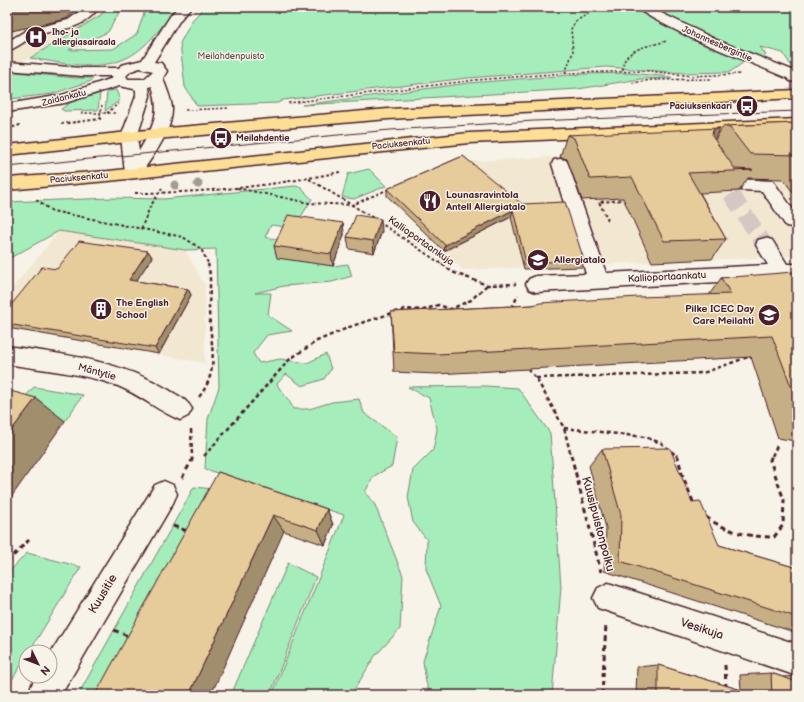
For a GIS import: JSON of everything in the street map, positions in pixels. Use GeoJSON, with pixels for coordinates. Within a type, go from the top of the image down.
{"type":"FeatureCollection","features":[{"type":"Feature","properties":{"kind":"main road"},"geometry":{"type":"LineString","coordinates":[[7,150],[156,134],[395,113],[797,94]]}},
{"type":"Feature","properties":{"kind":"main road","name":"Paciuksenkatu"},"geometry":{"type":"LineString","coordinates":[[7,184],[133,173],[470,138],[797,124]]}},
{"type":"Feature","properties":{"kind":"street"},"geometry":{"type":"LineString","coordinates":[[7,47],[32,33],[61,27],[72,23],[93,7]]}},
{"type":"Feature","properties":{"kind":"street"},"geometry":{"type":"LineString","coordinates":[[7,66],[121,76],[126,84],[137,84],[156,78],[160,71],[159,68],[146,64],[175,18],[185,7]]}},
{"type":"Feature","properties":{"kind":"street","name":"Johannesbergintie"},"geometry":{"type":"LineString","coordinates":[[640,7],[695,35],[742,56],[792,75],[795,78]]}},
{"type":"Feature","properties":{"kind":"street","name":"Zaidankatu"},"geometry":{"type":"LineString","coordinates":[[7,108],[54,102],[94,90],[121,76],[132,66],[146,64]]}},
{"type":"Feature","properties":{"kind":"street"},"geometry":{"type":"LineString","coordinates":[[133,173],[156,134],[164,111],[162,94],[156,78]]}},
{"type":"Feature","properties":{"kind":"street"},"geometry":{"type":"LineString","coordinates":[[133,173],[129,137],[143,96],[143,89],[137,84]]}},
{"type":"Feature","properties":{"kind":"street"},"geometry":{"type":"LineString","coordinates":[[713,162],[729,186],[767,185],[792,222],[797,222]]}},
{"type":"Feature","properties":{"kind":"street"},"geometry":{"type":"LineString","coordinates":[[560,164],[595,268],[597,281]]}},
{"type":"Feature","properties":{"kind":"street"},"geometry":{"type":"LineString","coordinates":[[765,245],[789,271],[797,306]]}},
{"type":"Feature","properties":{"kind":"street","name":"Kallioportaankatu"},"geometry":{"type":"LineString","coordinates":[[531,284],[789,271]]}},
{"type":"Feature","properties":{"kind":"street","name":"Mäntytie"},"geometry":{"type":"LineString","coordinates":[[7,355],[82,368],[114,376],[140,385],[188,413]]}},
{"type":"Feature","properties":{"kind":"street","name":"Kuusitie"},"geometry":{"type":"LineString","coordinates":[[43,695],[175,485]]}},
{"type":"Feature","properties":{"kind":"street","name":"Vesikuja"},"geometry":{"type":"LineString","coordinates":[[608,598],[797,660]]}},
{"type":"Feature","properties":{"kind":"path"},"geometry":{"type":"LineString","coordinates":[[565,73],[573,52],[571,29],[576,21],[599,7]]}},
{"type":"Feature","properties":{"kind":"path"},"geometry":{"type":"LineString","coordinates":[[623,70],[622,63],[625,56],[629,53],[672,39],[695,35]]}},
{"type":"Feature","properties":{"kind":"path"},"geometry":{"type":"LineString","coordinates":[[283,106],[292,102],[386,92],[476,80],[565,73],[623,70],[692,76],[697,84]]}},
{"type":"Feature","properties":{"kind":"path"},"geometry":{"type":"LineString","coordinates":[[108,113],[124,100]]}},
{"type":"Feature","properties":{"kind":"path"},"geometry":{"type":"LineString","coordinates":[[56,125],[100,119],[101,113]]}},
{"type":"Feature","properties":{"kind":"path"},"geometry":{"type":"LineString","coordinates":[[7,129],[17,126]]}},
{"type":"Feature","properties":{"kind":"path"},"geometry":{"type":"LineString","coordinates":[[141,229],[150,207],[160,194],[309,179],[342,171]]}},
{"type":"Feature","properties":{"kind":"path","name":"Kallioportaankuja"},"geometry":{"type":"LineString","coordinates":[[309,179],[410,241],[452,272],[487,285],[531,284]]}},
{"type":"Feature","properties":{"kind":"path"},"geometry":{"type":"LineString","coordinates":[[235,187],[309,203],[352,205],[396,186]]}},
{"type":"Feature","properties":{"kind":"path"},"geometry":{"type":"LineString","coordinates":[[34,198],[52,211],[184,237],[200,248],[208,260],[211,284],[209,309],[213,342],[212,367],[209,386],[188,413],[193,446],[192,460],[175,485]]}},
{"type":"Feature","properties":{"kind":"path"},"geometry":{"type":"LineString","coordinates":[[608,220],[599,202],[624,200]]}},
{"type":"Feature","properties":{"kind":"path"},"geometry":{"type":"LineString","coordinates":[[512,312],[512,305],[531,284]]}},
{"type":"Feature","properties":{"kind":"path"},"geometry":{"type":"LineString","coordinates":[[204,456],[290,359],[317,341],[352,326],[405,309],[424,310],[438,304],[451,309],[471,300],[487,285]]}},
{"type":"Feature","properties":{"kind":"path"},"geometry":{"type":"LineString","coordinates":[[536,378],[703,373],[748,357],[762,357]]}},
{"type":"Feature","properties":{"kind":"path","name":"Kuusipuistonpolku"},"geometry":{"type":"LineString","coordinates":[[528,369],[536,378],[564,428],[608,598],[602,695]]}},
{"type":"Feature","properties":{"kind":"path"},"geometry":{"type":"LineString","coordinates":[[564,428],[645,437],[661,443],[678,457],[682,474],[693,503],[698,508]]}},
{"type":"Feature","properties":{"kind":"path"},"geometry":{"type":"LineString","coordinates":[[702,513],[707,518],[729,531],[753,538],[774,537],[783,525],[784,500],[770,460],[777,446]]}},
{"type":"Feature","properties":{"kind":"path"},"geometry":{"type":"LineString","coordinates":[[169,524],[194,534]]}},
{"type":"Feature","properties":{"kind":"path"},"geometry":{"type":"LineString","coordinates":[[7,562],[29,540]]}},
{"type":"Feature","properties":{"kind":"path"},"geometry":{"type":"LineString","coordinates":[[110,629],[137,640]]}},
{"type":"Feature","properties":{"kind":"shaded area","name":"Iho- ja allergiasairaala"},"geometry":{"type":"Polygon","coordinates":[[[7,7],[106,7],[101,15],[30,58],[7,66],[7,7]]]}},
{"type":"Feature","properties":{"kind":"shaded area"},"geometry":{"type":"Polygon","coordinates":[[[797,146],[797,256],[463,270],[387,196],[462,162],[797,146]]]}},
{"type":"Feature","properties":{"kind":"shaded area","name":"The English School"},"geometry":{"type":"Polygon","coordinates":[[[59,231],[185,250],[205,285],[205,363],[7,328],[7,295],[59,231]]]}},
{"type":"Feature","properties":{"kind":"green space"},"geometry":{"type":"Polygon","coordinates":[[[106,7],[122,7],[108,32],[69,50],[113,49],[137,34],[146,7],[178,7],[144,46],[132,55],[118,61],[104,65],[90,66],[30,58],[101,15],[106,7]]]}},
{"type":"Feature","properties":{"kind":"green space","name":"Meilahdenpuisto"},"geometry":{"type":"Polygon","coordinates":[[[205,7],[797,7],[797,66],[790,64],[783,53],[760,47],[766,55],[759,60],[742,57],[739,59],[744,62],[730,72],[684,73],[606,67],[468,78],[283,100],[278,103],[197,106],[185,87],[180,43],[193,19],[205,7]]]}},
{"type":"Feature","properties":{"kind":"green space"},"geometry":{"type":"Polygon","coordinates":[[[7,71],[75,78],[93,78],[91,81],[52,94],[10,99],[12,75],[7,75],[7,71]]]}},
{"type":"Feature","properties":{"kind":"green space"},"geometry":{"type":"Polygon","coordinates":[[[629,73],[672,78],[640,79],[578,89],[302,105],[469,83],[583,74],[629,73]]]}},
{"type":"Feature","properties":{"kind":"green space"},"geometry":{"type":"Polygon","coordinates":[[[116,90],[120,100],[105,111],[107,92],[116,90]]]}},
{"type":"Feature","properties":{"kind":"green space"},"geometry":{"type":"Polygon","coordinates":[[[100,93],[98,110],[64,111],[61,109],[71,102],[100,93]]]}},
{"type":"Feature","properties":{"kind":"green space"},"geometry":{"type":"Polygon","coordinates":[[[369,169],[386,186],[354,199],[342,197],[348,174],[369,169]]]}},
{"type":"Feature","properties":{"kind":"green space"},"geometry":{"type":"Polygon","coordinates":[[[295,186],[300,187],[312,199],[294,228],[271,225],[265,237],[286,241],[333,266],[348,264],[352,276],[332,282],[284,286],[255,293],[271,293],[268,315],[292,331],[267,335],[253,353],[259,363],[280,359],[307,363],[326,354],[331,369],[324,379],[302,386],[286,374],[277,384],[290,402],[293,409],[309,409],[332,402],[359,399],[364,413],[397,437],[392,466],[374,476],[365,492],[375,505],[403,576],[400,629],[375,656],[351,695],[272,695],[344,515],[205,469],[208,419],[219,387],[216,249],[185,250],[59,231],[10,258],[7,258],[7,202],[112,198],[164,199],[295,186]]]}},
{"type":"Feature","properties":{"kind":"green space"},"geometry":{"type":"Polygon","coordinates":[[[485,386],[518,388],[550,433],[561,587],[552,695],[430,695],[426,682],[423,661],[441,606],[426,569],[427,540],[413,522],[408,497],[413,470],[433,450],[437,429],[429,398],[408,387],[485,386]]]}},
{"type":"Feature","properties":{"kind":"green space"},"geometry":{"type":"Polygon","coordinates":[[[34,387],[83,395],[65,421],[15,408],[34,387]]]}},
{"type":"Feature","properties":{"kind":"green space"},"geometry":{"type":"Polygon","coordinates":[[[194,487],[233,491],[127,695],[78,695],[194,487]]]}},
{"type":"Feature","properties":{"kind":"green space"},"geometry":{"type":"Polygon","coordinates":[[[27,553],[81,567],[34,644],[18,644],[18,670],[7,688],[7,574],[27,553]]]}},
{"type":"Feature","properties":{"kind":"green space"},"geometry":{"type":"Polygon","coordinates":[[[288,563],[316,577],[270,695],[231,695],[288,563]]]}},
{"type":"Feature","properties":{"kind":"building"},"geometry":{"type":"Polygon","coordinates":[[[797,123],[797,155],[750,154],[730,128],[723,126],[797,123]]]}},
{"type":"Feature","properties":{"kind":"building"},"geometry":{"type":"Polygon","coordinates":[[[720,128],[713,130],[712,136],[735,169],[753,170],[688,173],[726,239],[664,241],[632,177],[590,179],[574,138],[567,135],[720,128]]]}},
{"type":"Feature","properties":{"kind":"building","name":"Allergiatalo"},"geometry":{"type":"Polygon","coordinates":[[[463,156],[522,204],[565,202],[584,260],[526,263],[513,210],[445,245],[387,189],[463,156]]]}},
{"type":"Feature","properties":{"kind":"building"},"geometry":{"type":"Polygon","coordinates":[[[288,215],[343,223],[331,254],[274,246],[288,215]]]}},
{"type":"Feature","properties":{"kind":"building"},"geometry":{"type":"Polygon","coordinates":[[[356,215],[381,219],[373,241],[347,237],[356,215]]]}},
{"type":"Feature","properties":{"kind":"building","name":"The English School"},"geometry":{"type":"Polygon","coordinates":[[[79,241],[148,251],[129,280],[188,289],[155,348],[7,324],[7,310],[42,267],[57,269],[79,241]]]}},
{"type":"Feature","properties":{"kind":"building"},"geometry":{"type":"Polygon","coordinates":[[[793,272],[797,281],[797,402],[772,336],[438,354],[394,352],[391,312],[533,305],[540,303],[638,297],[731,294],[721,278],[793,272]]]}},
{"type":"Feature","properties":{"kind":"building"},"geometry":{"type":"Polygon","coordinates":[[[7,390],[36,398],[7,436],[7,390]]]}},
{"type":"Feature","properties":{"kind":"building"},"geometry":{"type":"Polygon","coordinates":[[[670,448],[692,502],[700,501],[719,545],[797,568],[797,617],[620,561],[621,515],[602,449],[670,448]]]}},
{"type":"Feature","properties":{"kind":"building"},"geometry":{"type":"Polygon","coordinates":[[[218,472],[327,509],[318,530],[273,515],[189,695],[95,695],[218,472]]]}},
{"type":"Feature","properties":{"kind":"building"},"geometry":{"type":"Polygon","coordinates":[[[658,665],[758,695],[658,695],[658,665]]]}},
{"type":"Feature","properties":{"kind":"building"},"geometry":{"type":"Polygon","coordinates":[[[771,673],[797,682],[797,695],[772,695],[771,673]]]}},
{"type":"Feature","properties":{"kind":"tunnel"},"geometry":{"type":"LineString","coordinates":[[731,194],[765,245]]}},
{"type":"Feature","properties":{"kind":"tram line"},"geometry":{"type":"LineString","coordinates":[[7,167],[390,130],[534,121],[797,111]]}},
{"type":"Feature","properties":{"kind":"place","name":"Iho- ja allergiasairaala"},"geometry":{"type":"Point","coordinates":[36,37]}},
{"type":"Feature","properties":{"kind":"place","name":"Paciuksenkaari"},"geometry":{"type":"Point","coordinates":[747,106]}},
{"type":"Feature","properties":{"kind":"place","name":"Meilahdentie"},"geometry":{"type":"Point","coordinates":[221,138]}},
{"type":"Feature","properties":{"kind":"place","name":"Lounasravintola Antell Allergiatalo"},"geometry":{"type":"Point","coordinates":[430,201]}},
{"type":"Feature","properties":{"kind":"place","name":"Allergiatalo"},"geometry":{"type":"Point","coordinates":[538,260]}},
{"type":"Feature","properties":{"kind":"place","name":"The English School"},"geometry":{"type":"Point","coordinates":[101,309]}},
{"type":"Feature","properties":{"kind":"place","name":"Pilke ICEC Day Care Meilahti"},"geometry":{"type":"Point","coordinates":[769,315]}}]}
